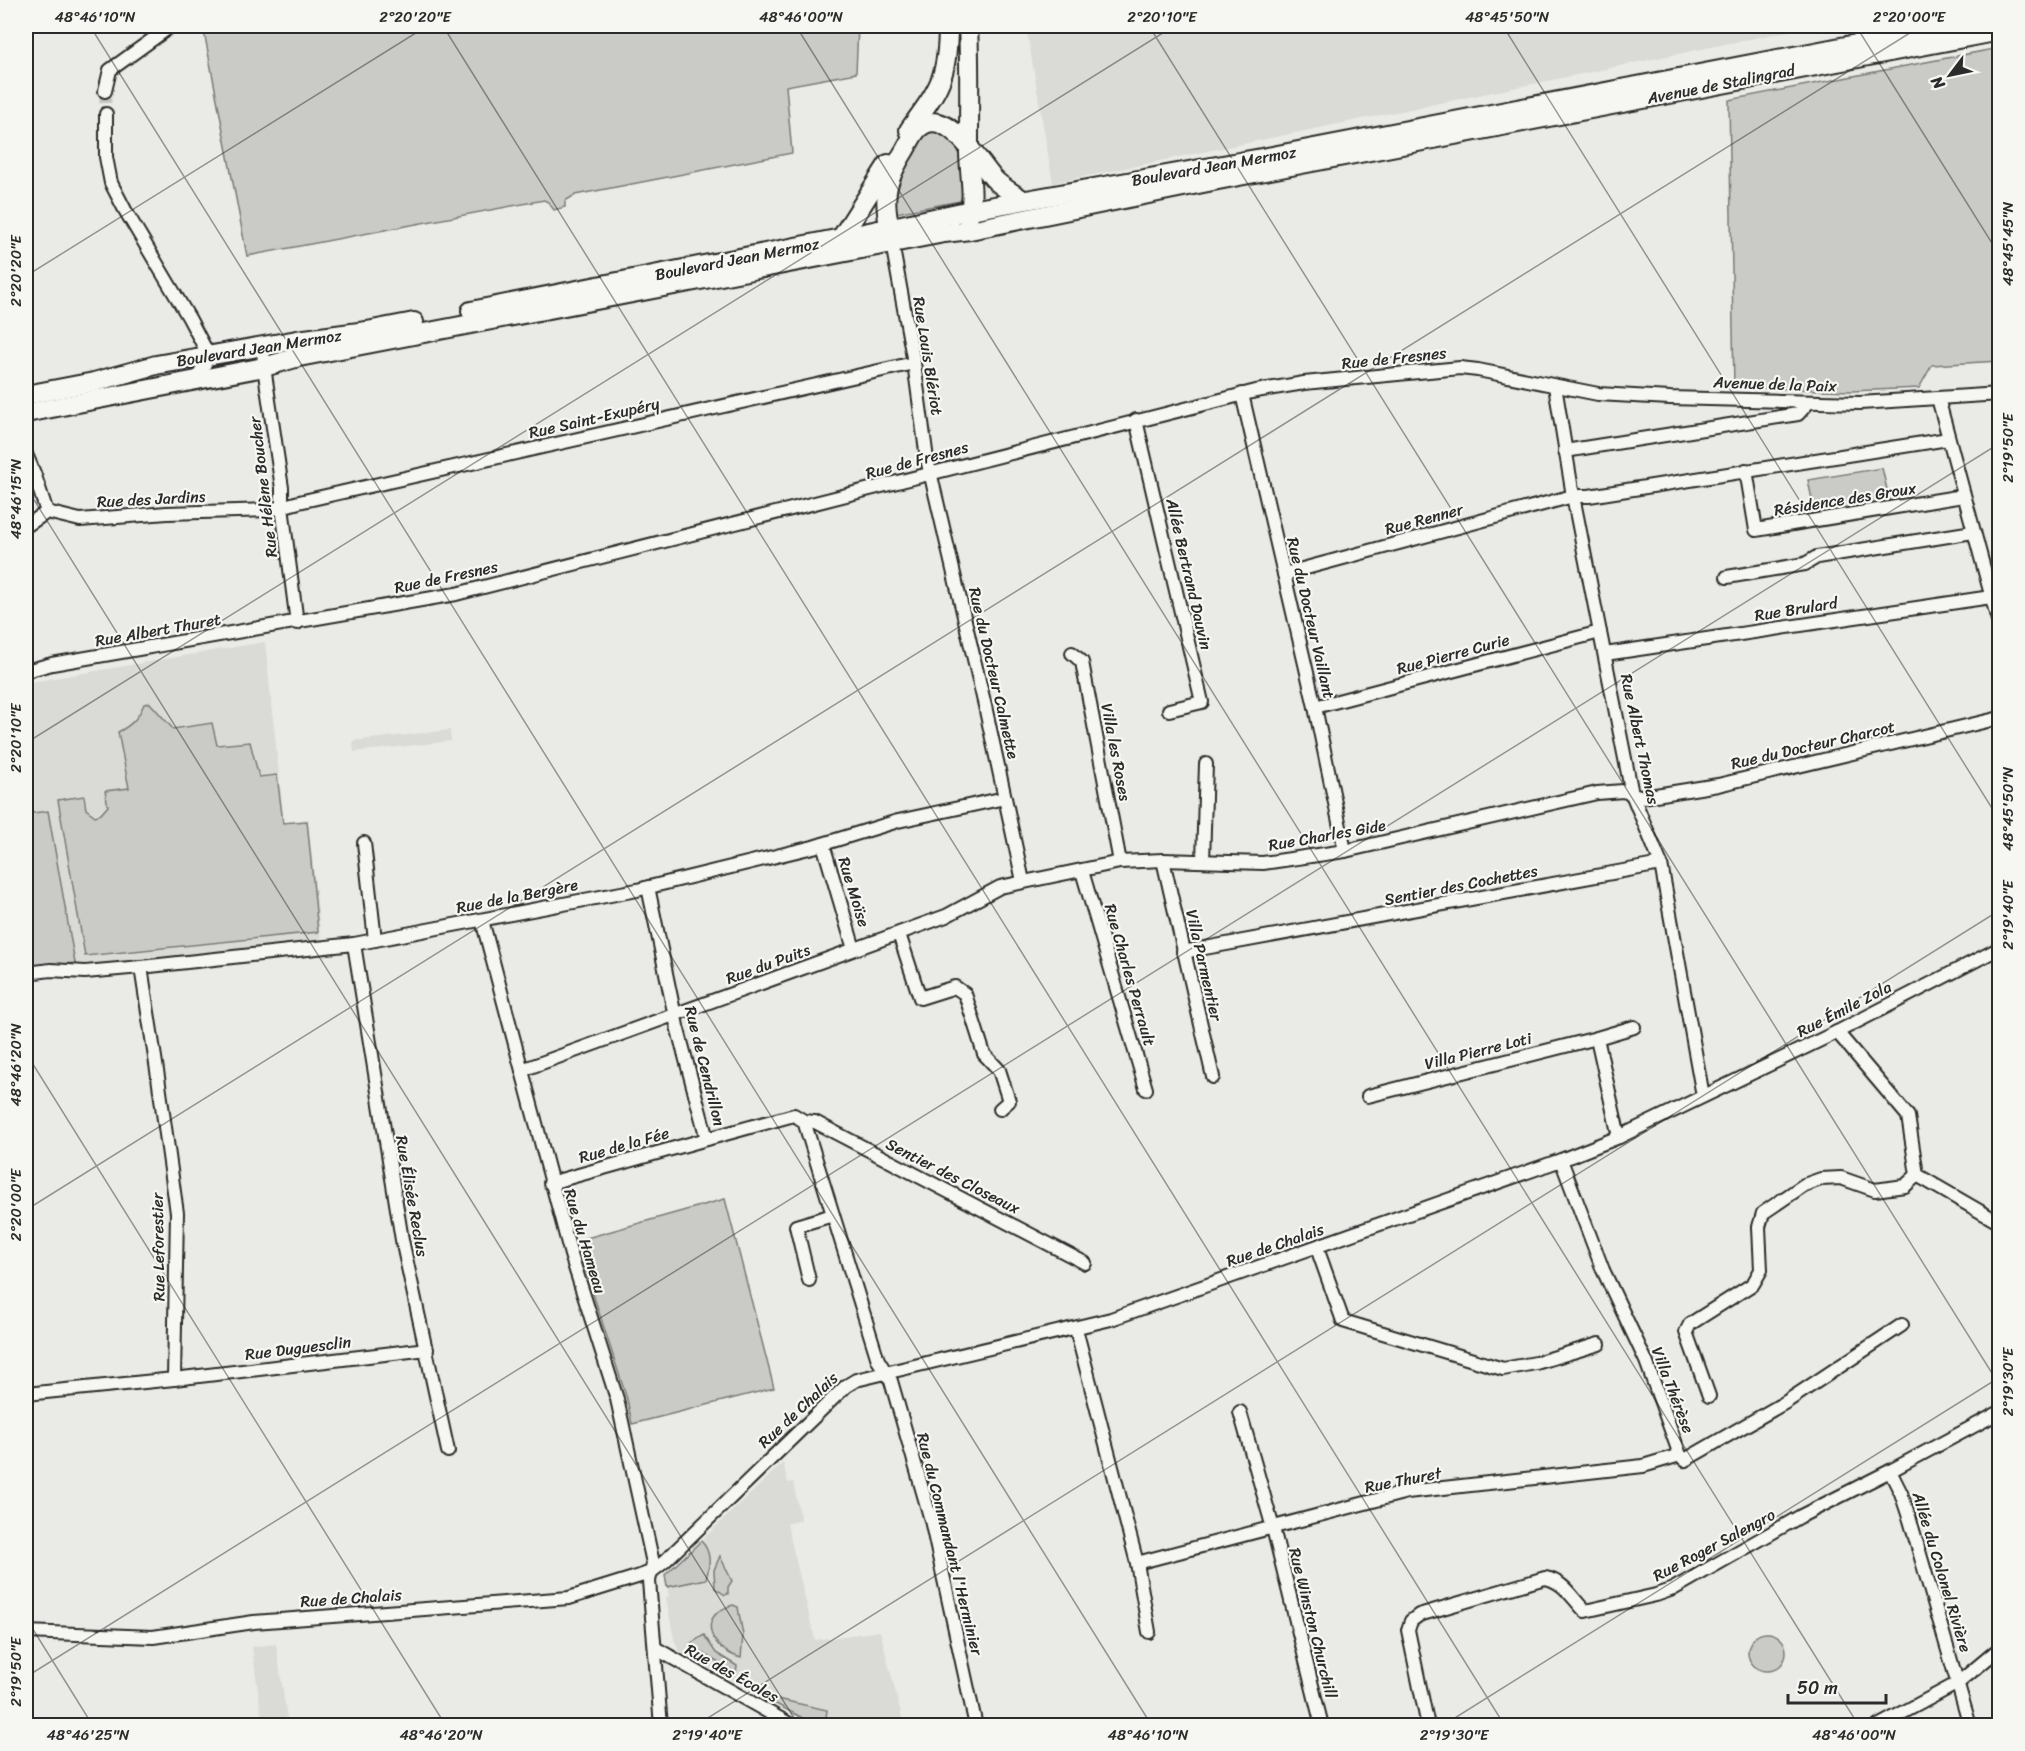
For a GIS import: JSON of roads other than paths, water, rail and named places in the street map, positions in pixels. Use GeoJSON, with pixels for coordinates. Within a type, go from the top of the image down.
{"type":"FeatureCollection","features":[{"type":"Feature","properties":{"kind":"main road"},"geometry":{"type":"LineString","coordinates":[[891,235],[885,195],[903,145],[937,90],[944,73],[948,56],[948,26]]}},
{"type":"Feature","properties":{"kind":"main road"},"geometry":{"type":"LineString","coordinates":[[944,233],[967,221],[971,210],[968,26]]}},
{"type":"Feature","properties":{"kind":"main road","name":"Avenue de Stalingrad"},"geometry":{"type":"LineString","coordinates":[[1445,129],[1950,26]]}},
{"type":"Feature","properties":{"kind":"main road","name":"Avenue de Stalingrad"},"geometry":{"type":"LineString","coordinates":[[1445,129],[2000,31]]}},
{"type":"Feature","properties":{"kind":"main road"},"geometry":{"type":"LineString","coordinates":[[841,238],[885,168],[903,145],[925,124],[936,122],[948,127],[969,146],[993,178],[1023,200]]}},
{"type":"Feature","properties":{"kind":"main road","name":"Boulevard Jean Mermoz"},"geometry":{"type":"LineString","coordinates":[[26,413],[264,367],[299,357],[891,235],[971,210],[1255,159],[1445,129]]}},
{"type":"Feature","properties":{"kind":"main road","name":"Boulevard Jean Mermoz"},"geometry":{"type":"LineString","coordinates":[[26,395],[94,382],[156,365],[437,318],[841,238],[970,230],[1445,129]]}},
{"type":"Feature","properties":{"kind":"street"},"geometry":{"type":"LineString","coordinates":[[105,91],[110,70],[171,26]]}},
{"type":"Feature","properties":{"kind":"street"},"geometry":{"type":"LineString","coordinates":[[106,114],[106,157],[111,183],[209,356],[197,379]]}},
{"type":"Feature","properties":{"kind":"street","name":"Rue Louis Blériot"},"geometry":{"type":"LineString","coordinates":[[891,235],[931,474]]}},
{"type":"Feature","properties":{"kind":"street","name":"Rue Hélène Boucher"},"geometry":{"type":"LineString","coordinates":[[263,346],[297,623]]}},
{"type":"Feature","properties":{"kind":"street","name":"Rue Saint-Exupéry"},"geometry":{"type":"LineString","coordinates":[[282,507],[914,363]]}},
{"type":"Feature","properties":{"kind":"street","name":"Rue de Fresnes"},"geometry":{"type":"LineString","coordinates":[[297,623],[456,594],[1242,394],[1304,383],[1460,368],[1552,385]]}},
{"type":"Feature","properties":{"kind":"street","name":"Avenue de la Paix"},"geometry":{"type":"LineString","coordinates":[[1552,385],[1598,394],[1808,403],[1860,403],[2000,394]]}},
{"type":"Feature","properties":{"kind":"street","name":"Rue Albert Thomas"},"geometry":{"type":"LineString","coordinates":[[1552,385],[1632,794],[1661,864],[1703,1096]]}},
{"type":"Feature","properties":{"kind":"street","name":"Rue du Docteur Vaillant"},"geometry":{"type":"LineString","coordinates":[[1242,394],[1346,851]]}},
{"type":"Feature","properties":{"kind":"street"},"geometry":{"type":"LineString","coordinates":[[1938,398],[2000,628]]}},
{"type":"Feature","properties":{"kind":"street"},"geometry":{"type":"LineString","coordinates":[[1565,450],[1798,414],[1808,403]]}},
{"type":"Feature","properties":{"kind":"street","name":"Allée Bertrand Dauvin"},"geometry":{"type":"LineString","coordinates":[[1136,420],[1202,702],[1169,710]]}},
{"type":"Feature","properties":{"kind":"street"},"geometry":{"type":"LineString","coordinates":[[1573,496],[1590,496],[1948,439]]}},
{"type":"Feature","properties":{"kind":"street"},"geometry":{"type":"LineString","coordinates":[[26,454],[46,512],[26,526]]}},
{"type":"Feature","properties":{"kind":"street","name":"Résidence des Groux"},"geometry":{"type":"LineString","coordinates":[[1746,470],[1756,530],[1963,496]]}},
{"type":"Feature","properties":{"kind":"street","name":"Rue du Docteur Calmette"},"geometry":{"type":"LineString","coordinates":[[931,474],[1023,881]]}},
{"type":"Feature","properties":{"kind":"street","name":"Rue Renner"},"geometry":{"type":"LineString","coordinates":[[1284,574],[1573,496]]}},
{"type":"Feature","properties":{"kind":"street","name":"Rue des Jardins"},"geometry":{"type":"LineString","coordinates":[[46,512],[80,520],[167,513],[270,510],[282,507]]}},
{"type":"Feature","properties":{"kind":"street"},"geometry":{"type":"LineString","coordinates":[[1727,577],[1805,564],[1817,557],[1973,532]]}},
{"type":"Feature","properties":{"kind":"street","name":"Rue Brulard"},"geometry":{"type":"LineString","coordinates":[[1605,654],[1991,597]]}},
{"type":"Feature","properties":{"kind":"street","name":"Rue Albert Thuret"},"geometry":{"type":"LineString","coordinates":[[26,671],[52,664],[297,623]]}},
{"type":"Feature","properties":{"kind":"street","name":"Rue Pierre Curie"},"geometry":{"type":"LineString","coordinates":[[1315,707],[1600,632]]}},
{"type":"Feature","properties":{"kind":"street","name":"Villa les Roses"},"geometry":{"type":"LineString","coordinates":[[1072,653],[1082,662],[1120,862]]}},
{"type":"Feature","properties":{"kind":"street","name":"Rue du Docteur Charcot"},"geometry":{"type":"LineString","coordinates":[[1632,794],[1643,797],[1718,785],[2000,718]]}},
{"type":"Feature","properties":{"kind":"street"},"geometry":{"type":"LineString","coordinates":[[1203,861],[1206,764]]}},
{"type":"Feature","properties":{"kind":"street","name":"Rue Charles Gide"},"geometry":{"type":"LineString","coordinates":[[1023,881],[1120,862],[1163,860],[1263,863],[1346,851],[1598,794],[1623,791],[1632,794]]}},
{"type":"Feature","properties":{"kind":"street","name":"Rue de la Bergère"},"geometry":{"type":"LineString","coordinates":[[26,973],[51,970],[85,972],[354,944],[648,888],[823,844],[898,821],[1005,798]]}},
{"type":"Feature","properties":{"kind":"street"},"geometry":{"type":"LineString","coordinates":[[364,843],[375,940]]}},
{"type":"Feature","properties":{"kind":"street","name":"Rue Moïse"},"geometry":{"type":"LineString","coordinates":[[823,844],[854,949]]}},
{"type":"Feature","properties":{"kind":"street","name":"Villa Parmentier"},"geometry":{"type":"LineString","coordinates":[[1163,860],[1213,1077]]}},
{"type":"Feature","properties":{"kind":"street","name":"Sentier des Cochettes"},"geometry":{"type":"LineString","coordinates":[[1183,952],[1661,864]]}},
{"type":"Feature","properties":{"kind":"street","name":"Rue Charles Perrault"},"geometry":{"type":"LineString","coordinates":[[1082,871],[1146,1089]]}},
{"type":"Feature","properties":{"kind":"street","name":"Rue du Puits"},"geometry":{"type":"LineString","coordinates":[[522,1070],[899,934],[946,916],[1000,887],[1023,881]]}},
{"type":"Feature","properties":{"kind":"street","name":"Rue de Cendrillon"},"geometry":{"type":"LineString","coordinates":[[648,888],[675,1016],[707,1139],[795,1114],[804,1121]]}},
{"type":"Feature","properties":{"kind":"street","name":"Rue du Hameau"},"geometry":{"type":"LineString","coordinates":[[482,920],[550,1183],[617,1399],[653,1563],[649,1581],[661,1725]]}},
{"type":"Feature","properties":{"kind":"street"},"geometry":{"type":"LineString","coordinates":[[899,934],[920,998],[955,987],[964,994],[984,1054],[999,1070],[1009,1101],[1000,1109]]}},
{"type":"Feature","properties":{"kind":"street","name":"Rue Élisée Reclus"},"geometry":{"type":"LineString","coordinates":[[354,944],[402,1240],[448,1451]]}},
{"type":"Feature","properties":{"kind":"street","name":"Rue Émile Zola"},"geometry":{"type":"LineString","coordinates":[[1703,1096],[1837,1032],[2000,948]]}},
{"type":"Feature","properties":{"kind":"street","name":"Rue Leforestier"},"geometry":{"type":"LineString","coordinates":[[141,967],[177,1214],[174,1379]]}},
{"type":"Feature","properties":{"kind":"street","name":"Villa Pierre Loti"},"geometry":{"type":"LineString","coordinates":[[1368,1095],[1634,1027]]}},
{"type":"Feature","properties":{"kind":"street"},"geometry":{"type":"LineString","coordinates":[[1837,1032],[1908,1116],[1917,1175]]}},
{"type":"Feature","properties":{"kind":"street"},"geometry":{"type":"LineString","coordinates":[[1597,1038],[1619,1137]]}},
{"type":"Feature","properties":{"kind":"street","name":"Rue de Chalais"},"geometry":{"type":"LineString","coordinates":[[26,1632],[153,1637],[254,1622],[569,1598],[651,1572],[846,1386],[856,1380],[1111,1320],[1561,1160],[1619,1137],[1703,1096]]}},
{"type":"Feature","properties":{"kind":"street"},"geometry":{"type":"LineString","coordinates":[[804,1121],[878,1360],[886,1373]]}},
{"type":"Feature","properties":{"kind":"street","name":"Sentier des Closeaux"},"geometry":{"type":"LineString","coordinates":[[804,1121],[815,1122],[1085,1263]]}},
{"type":"Feature","properties":{"kind":"street","name":"Rue de la Fée"},"geometry":{"type":"LineString","coordinates":[[550,1183],[707,1139]]}},
{"type":"Feature","properties":{"kind":"street","name":"Villa Thérèse"},"geometry":{"type":"LineString","coordinates":[[1561,1160],[1603,1270],[1646,1361],[1680,1455],[1686,1460],[1776,1408],[1902,1325]]}},
{"type":"Feature","properties":{"kind":"street"},"geometry":{"type":"LineString","coordinates":[[1917,1175],[2000,1223]]}},
{"type":"Feature","properties":{"kind":"street"},"geometry":{"type":"LineString","coordinates":[[1709,1396],[1686,1332],[1690,1324],[1753,1284],[1761,1270],[1759,1227],[1763,1213],[1803,1185],[1821,1179],[1841,1178],[1875,1190],[1905,1186],[1917,1175]]}},
{"type":"Feature","properties":{"kind":"street"},"geometry":{"type":"LineString","coordinates":[[809,1280],[796,1226],[833,1215]]}},
{"type":"Feature","properties":{"kind":"street"},"geometry":{"type":"LineString","coordinates":[[1317,1248],[1343,1321],[1503,1368],[1536,1363],[1599,1344]]}},
{"type":"Feature","properties":{"kind":"street"},"geometry":{"type":"LineString","coordinates":[[1076,1329],[1137,1563],[1149,1632]]}},
{"type":"Feature","properties":{"kind":"street","name":"Rue Duguesclin"},"geometry":{"type":"LineString","coordinates":[[174,1379],[427,1349]]}},
{"type":"Feature","properties":{"kind":"street","name":"Rue du Commandant l'Herminier"},"geometry":{"type":"LineString","coordinates":[[886,1373],[891,1381],[931,1520],[976,1725]]}},
{"type":"Feature","properties":{"kind":"street"},"geometry":{"type":"LineString","coordinates":[[26,1394],[174,1379]]}},
{"type":"Feature","properties":{"kind":"street","name":"Rue Winston Churchill"},"geometry":{"type":"LineString","coordinates":[[1240,1412],[1273,1528],[1322,1725]]}},
{"type":"Feature","properties":{"kind":"street"},"geometry":{"type":"LineString","coordinates":[[1890,1471],[2000,1412]]}},
{"type":"Feature","properties":{"kind":"street","name":"Rue Thuret"},"geometry":{"type":"LineString","coordinates":[[1137,1563],[1407,1492],[1643,1466],[1680,1455]]}},
{"type":"Feature","properties":{"kind":"street","name":"Rue Roger Salengro"},"geometry":{"type":"LineString","coordinates":[[1428,1725],[1408,1630],[1411,1621],[1419,1615],[1545,1578],[1555,1580],[1566,1588],[1585,1611],[1656,1595],[1673,1589],[1801,1516],[1890,1471]]}},
{"type":"Feature","properties":{"kind":"street","name":"Allée du Colonel Rivière"},"geometry":{"type":"LineString","coordinates":[[1890,1471],[1910,1521],[1970,1725]]}},
{"type":"Feature","properties":{"kind":"street","name":"Rue des Écoles"},"geometry":{"type":"LineString","coordinates":[[655,1648],[793,1725]]}},
{"type":"Feature","properties":{"kind":"street"},"geometry":{"type":"LineString","coordinates":[[1878,1725],[1958,1683],[2000,1648]]}},
{"type":"Feature","properties":{"kind":"tunnel"},"geometry":{"type":"LineString","coordinates":[[105,91],[106,114]]}}]}
